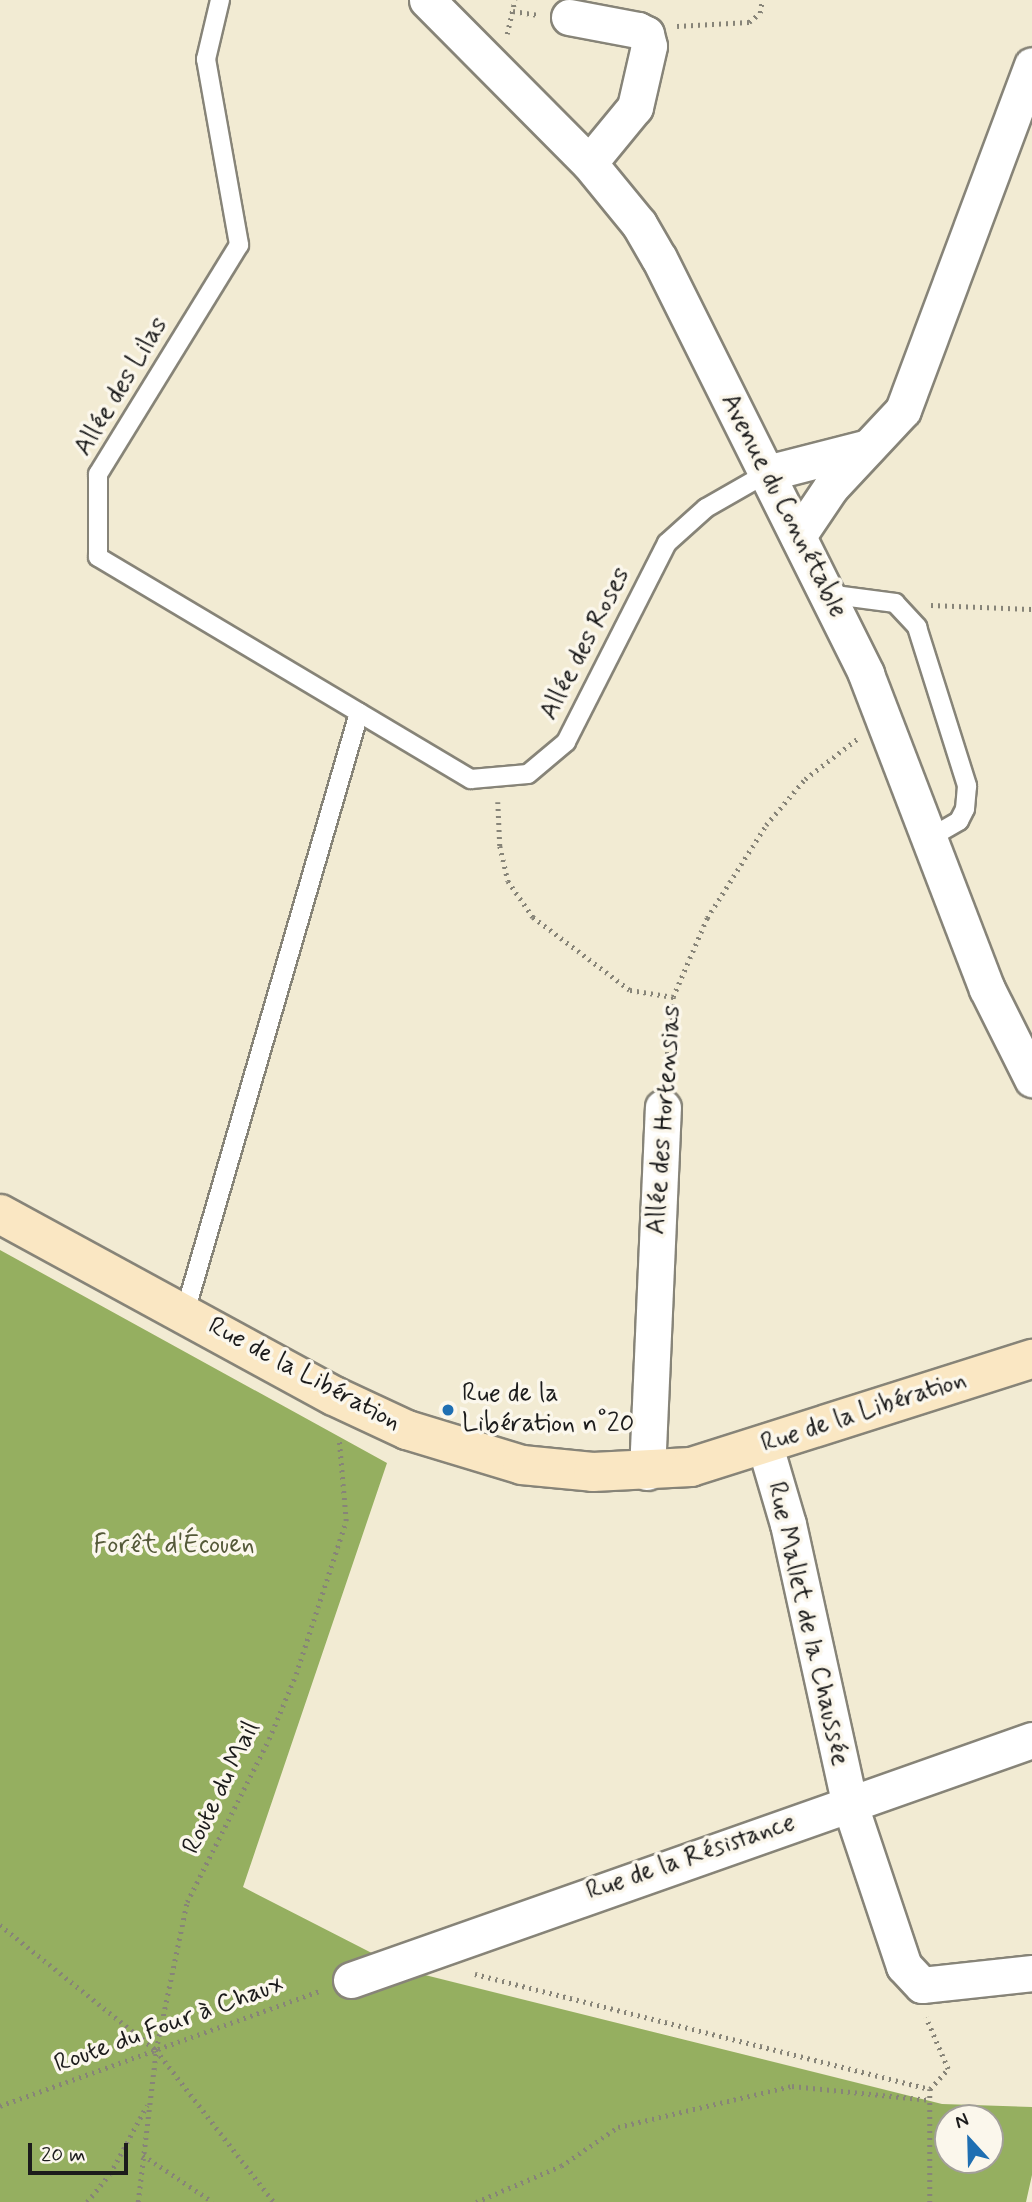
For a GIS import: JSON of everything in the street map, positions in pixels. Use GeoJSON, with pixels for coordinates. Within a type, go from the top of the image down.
{"type":"FeatureCollection","features":[{"type":"Feature","properties":{"kind":"main road","name":"Rue de la Libération"},"geometry":{"type":"LineString","coordinates":[[0,1214],[185,1312],[334,1396],[407,1430],[522,1465],[647,1472],[691,1467],[765,1446],[1032,1359]]}},
{"type":"Feature","properties":{"kind":"street","name":"Avenue du Connétable"},"geometry":{"type":"LineString","coordinates":[[427,0],[589,163],[639,224],[659,258],[827,594],[886,723],[987,989],[1032,1079]]}},
{"type":"Feature","properties":{"kind":"street"},"geometry":{"type":"LineString","coordinates":[[569,17],[646,34],[649,46],[635,107],[589,163]]}},
{"type":"Feature","properties":{"kind":"street"},"geometry":{"type":"LineString","coordinates":[[798,537],[831,487],[903,410],[915,384],[1032,65]]}},
{"type":"Feature","properties":{"kind":"street"},"geometry":{"type":"LineString","coordinates":[[767,474],[868,447]]}},
{"type":"Feature","properties":{"kind":"street","name":"Allée des Hortensias"},"geometry":{"type":"LineString","coordinates":[[647,1472],[663,1107]]}},
{"type":"Feature","properties":{"kind":"street","name":"Rue Mallet de la Chaussée"},"geometry":{"type":"LineString","coordinates":[[765,1446],[788,1524],[849,1802],[904,1966]]}},
{"type":"Feature","properties":{"kind":"street","name":"Rue de la Résistance"},"geometry":{"type":"LineString","coordinates":[[351,1980],[849,1802],[1032,1740]]}},
{"type":"Feature","properties":{"kind":"street"},"geometry":{"type":"LineString","coordinates":[[904,1966],[922,1985],[1032,1973]]}},
{"type":"Feature","properties":{"kind":"lane","name":"Allée des Lilas"},"geometry":{"type":"LineString","coordinates":[[220,0],[206,60],[239,245],[99,474],[98,557],[359,713]]}},
{"type":"Feature","properties":{"kind":"lane","name":"Allée des Roses"},"geometry":{"type":"LineString","coordinates":[[359,713],[471,779],[528,774],[566,742],[667,542],[706,508],[767,474]]}},
{"type":"Feature","properties":{"kind":"lane"},"geometry":{"type":"LineString","coordinates":[[827,594],[895,603],[917,627],[967,786],[965,809],[958,821],[931,837]]}},
{"type":"Feature","properties":{"kind":"lane"},"geometry":{"type":"LineString","coordinates":[[185,1312],[359,713]]}},
{"type":"Feature","properties":{"kind":"path"},"geometry":{"type":"LineString","coordinates":[[646,34],[702,22],[749,22],[760,13],[762,0]]}},
{"type":"Feature","properties":{"kind":"path"},"geometry":{"type":"LineString","coordinates":[[895,603],[1032,609]]}},
{"type":"Feature","properties":{"kind":"path","name":"Allée des Hortensias"},"geometry":{"type":"LineString","coordinates":[[663,1107],[673,997],[708,918],[766,825],[833,755],[886,723]]}},
{"type":"Feature","properties":{"kind":"path"},"geometry":{"type":"LineString","coordinates":[[496,777],[500,846],[508,881],[533,916],[630,990],[673,997]]}},
{"type":"Feature","properties":{"kind":"path","name":"Route du Mail"},"geometry":{"type":"LineString","coordinates":[[138,2202],[156,2050],[187,1902],[273,1728],[346,1521],[334,1396]]}},
{"type":"Feature","properties":{"kind":"path"},"geometry":{"type":"LineString","coordinates":[[0,1925],[156,2050],[274,2202]]}},
{"type":"Feature","properties":{"kind":"path"},"geometry":{"type":"LineString","coordinates":[[904,1966],[948,2069],[930,2088],[930,2202]]}},
{"type":"Feature","properties":{"kind":"path"},"geometry":{"type":"LineString","coordinates":[[461,1971],[930,2088]]}},
{"type":"Feature","properties":{"kind":"path","name":"Route du Four à Chaux"},"geometry":{"type":"LineString","coordinates":[[0,2106],[351,1980]]}},
{"type":"Feature","properties":{"kind":"path"},"geometry":{"type":"LineString","coordinates":[[476,2202],[561,2166],[618,2127],[792,2086],[930,2100]]}},
{"type":"Feature","properties":{"kind":"path"},"geometry":{"type":"LineString","coordinates":[[87,2202],[110,2174],[149,2101]]}},
{"type":"Feature","properties":{"kind":"path"},"geometry":{"type":"LineString","coordinates":[[144,2155],[213,2202]]}},
{"type":"Feature","properties":{"kind":"green space","name":"Forêt d'Écouen"},"geometry":{"type":"Polygon","coordinates":[[[0,1250],[387,1463],[243,1887],[405,1970],[942,2104],[934,2104],[934,2174],[1004,2174],[1004,2106],[1032,2107],[1032,2175],[1026,2202],[0,2202],[0,1250]]]}},
{"type":"Feature","properties":{"kind":"place","name":"Rue de la Libération n°20"},"geometry":{"type":"Point","coordinates":[448,1410]}}]}
